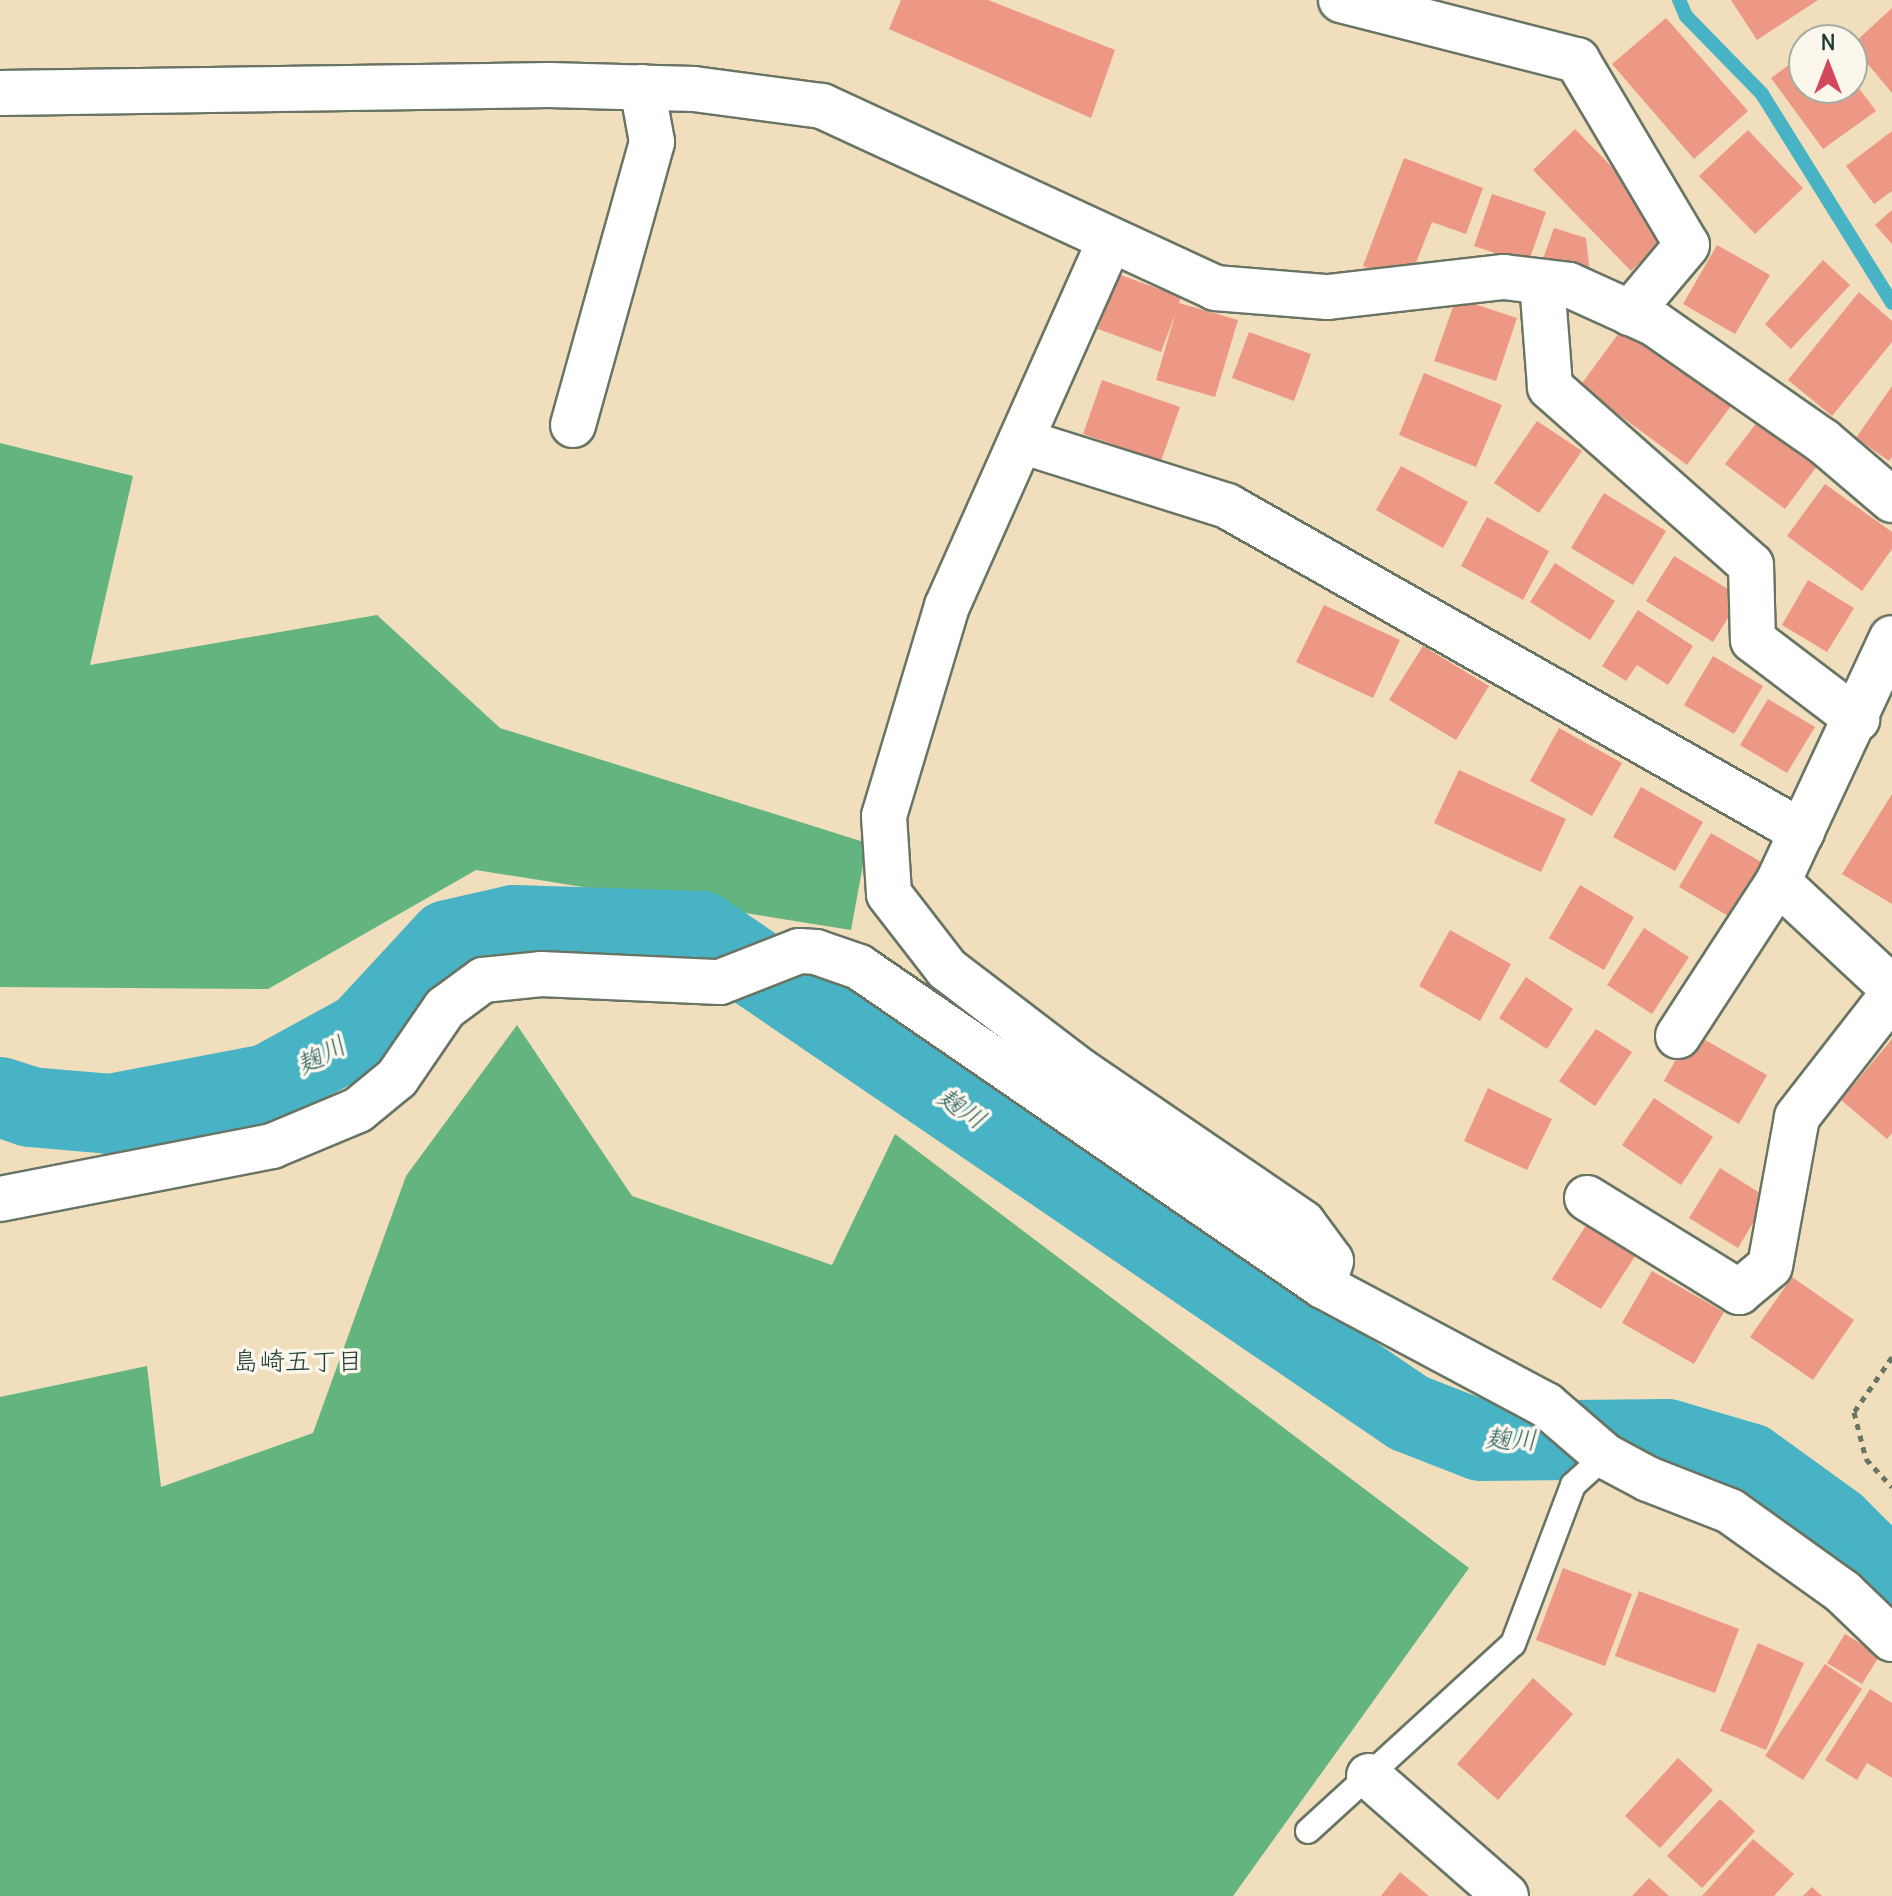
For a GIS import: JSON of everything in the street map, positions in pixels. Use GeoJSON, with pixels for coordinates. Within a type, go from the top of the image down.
{"type":"FeatureCollection","features":[{"type":"Feature","properties":{"kind":"street"},"geometry":{"type":"LineString","coordinates":[[1341,0],[1577,60],[1687,245],[1630,313]]}},
{"type":"Feature","properties":{"kind":"street"},"geometry":{"type":"LineString","coordinates":[[0,93],[642,87],[822,106],[1215,288],[1328,297],[1504,277],[1569,285],[1655,324],[1823,441],[1892,500]]}},
{"type":"Feature","properties":{"kind":"street"},"geometry":{"type":"LineString","coordinates":[[573,425],[652,142],[642,87]]}},
{"type":"Feature","properties":{"kind":"street"},"geometry":{"type":"LineString","coordinates":[[1110,240],[947,606],[884,816],[889,894],[947,969],[1079,1070],[1303,1223],[1331,1261],[1323,1286]]}},
{"type":"Feature","properties":{"kind":"street"},"geometry":{"type":"LineString","coordinates":[[1542,282],[1550,387],[1751,565],[1753,640],[1857,719]]}},
{"type":"Feature","properties":{"kind":"street"},"geometry":{"type":"LineString","coordinates":[[1021,441],[1227,506],[1802,832]]}},
{"type":"Feature","properties":{"kind":"street"},"geometry":{"type":"LineString","coordinates":[[1678,1036],[1778,882],[1857,719],[1892,638]]}},
{"type":"Feature","properties":{"kind":"street"},"geometry":{"type":"LineString","coordinates":[[1778,882],[1892,988]]}},
{"type":"Feature","properties":{"kind":"street"},"geometry":{"type":"LineString","coordinates":[[0,1199],[272,1146],[358,1110],[397,1078],[445,1008],[483,980],[541,974],[720,982],[799,951],[859,967],[1323,1286],[1546,1405],[1605,1456],[1648,1479],[1730,1511],[1843,1592],[1892,1639]]}},
{"type":"Feature","properties":{"kind":"street"},"geometry":{"type":"LineString","coordinates":[[1587,1198],[1739,1292],[1770,1266],[1797,1117],[1892,995]]}},
{"type":"Feature","properties":{"kind":"street"},"geometry":{"type":"LineString","coordinates":[[1369,1776],[1506,1896]]}},
{"type":"Feature","properties":{"kind":"lane"},"geometry":{"type":"LineString","coordinates":[[1308,1831],[1513,1644],[1573,1485],[1605,1456]]}},
{"type":"Feature","properties":{"kind":"path"},"geometry":{"type":"LineString","coordinates":[[1892,1357],[1854,1412],[1866,1459],[1892,1487]]}},
{"type":"Feature","properties":{"kind":"green space"},"geometry":{"type":"Polygon","coordinates":[[[0,443],[133,476],[90,665],[377,615],[500,728],[867,843],[851,930],[476,870],[268,989],[0,987],[0,443]]]}},
{"type":"Feature","properties":{"kind":"green space"},"geometry":{"type":"Polygon","coordinates":[[[517,1025],[632,1196],[832,1265],[895,1134],[1469,1568],[1233,1896],[0,1896],[0,1397],[147,1366],[161,1487],[313,1433],[406,1176],[517,1025]]]}},
{"type":"Feature","properties":{"kind":"building"},"geometry":{"type":"Polygon","coordinates":[[[901,0],[988,0],[1115,50],[1091,118],[889,29],[901,0]]]}},
{"type":"Feature","properties":{"kind":"building"},"geometry":{"type":"Polygon","coordinates":[[[1731,0],[1818,0],[1757,40],[1731,0]]]}},
{"type":"Feature","properties":{"kind":"building"},"geometry":{"type":"Polygon","coordinates":[[[1892,8],[1892,93],[1868,64],[1868,30],[1892,8]]]}},
{"type":"Feature","properties":{"kind":"building"},"geometry":{"type":"Polygon","coordinates":[[[1666,18],[1748,111],[1694,159],[1612,64],[1666,18]]]}},
{"type":"Feature","properties":{"kind":"building"},"geometry":{"type":"Polygon","coordinates":[[[1788,66],[1788,101],[1771,78],[1788,66]]]}},
{"type":"Feature","properties":{"kind":"building"},"geometry":{"type":"Polygon","coordinates":[[[1868,100],[1876,111],[1823,149],[1790,104],[1868,104],[1868,100]]]}},
{"type":"Feature","properties":{"kind":"building"},"geometry":{"type":"Polygon","coordinates":[[[1575,129],[1673,230],[1631,271],[1533,170],[1575,129]]]}},
{"type":"Feature","properties":{"kind":"building"},"geometry":{"type":"Polygon","coordinates":[[[1748,130],[1803,188],[1755,234],[1699,176],[1748,130]]]}},
{"type":"Feature","properties":{"kind":"building"},"geometry":{"type":"Polygon","coordinates":[[[1892,131],[1892,191],[1874,204],[1846,166],[1892,131]]]}},
{"type":"Feature","properties":{"kind":"building"},"geometry":{"type":"Polygon","coordinates":[[[1404,158],[1483,188],[1466,234],[1432,222],[1408,283],[1363,266],[1404,158]]]}},
{"type":"Feature","properties":{"kind":"building"},"geometry":{"type":"Polygon","coordinates":[[[1492,194],[1546,212],[1528,264],[1474,246],[1492,194]]]}},
{"type":"Feature","properties":{"kind":"building"},"geometry":{"type":"Polygon","coordinates":[[[1892,210],[1892,244],[1875,225],[1892,210]]]}},
{"type":"Feature","properties":{"kind":"building"},"geometry":{"type":"Polygon","coordinates":[[[1554,228],[1586,238],[1590,274],[1543,259],[1554,228]]]}},
{"type":"Feature","properties":{"kind":"building"},"geometry":{"type":"Polygon","coordinates":[[[1717,245],[1770,275],[1735,334],[1683,304],[1717,245]]]}},
{"type":"Feature","properties":{"kind":"building"},"geometry":{"type":"Polygon","coordinates":[[[1823,260],[1850,285],[1791,349],[1765,324],[1823,260]]]}},
{"type":"Feature","properties":{"kind":"building"},"geometry":{"type":"Polygon","coordinates":[[[1118,274],[1181,297],[1179,303],[1238,320],[1215,397],[1156,380],[1176,312],[1161,352],[1098,329],[1118,274]]]}},
{"type":"Feature","properties":{"kind":"building"},"geometry":{"type":"Polygon","coordinates":[[[1859,292],[1892,321],[1892,342],[1832,416],[1788,380],[1859,292]]]}},
{"type":"Feature","properties":{"kind":"building"},"geometry":{"type":"Polygon","coordinates":[[[1456,298],[1517,318],[1496,381],[1434,361],[1456,298]]]}},
{"type":"Feature","properties":{"kind":"building"},"geometry":{"type":"Polygon","coordinates":[[[1624,326],[1731,406],[1687,465],[1580,386],[1624,326]]]}},
{"type":"Feature","properties":{"kind":"building"},"geometry":{"type":"Polygon","coordinates":[[[1249,332],[1311,354],[1294,401],[1232,378],[1249,332]]]}},
{"type":"Feature","properties":{"kind":"building"},"geometry":{"type":"Polygon","coordinates":[[[1424,373],[1502,405],[1476,467],[1399,435],[1424,373]]]}},
{"type":"Feature","properties":{"kind":"building"},"geometry":{"type":"Polygon","coordinates":[[[1102,380],[1180,407],[1161,461],[1083,434],[1102,380]]]}},
{"type":"Feature","properties":{"kind":"building"},"geometry":{"type":"Polygon","coordinates":[[[1892,386],[1892,457],[1889,461],[1856,438],[1892,386]]]}},
{"type":"Feature","properties":{"kind":"building"},"geometry":{"type":"Polygon","coordinates":[[[1537,421],[1582,451],[1539,513],[1494,483],[1537,421]]]}},
{"type":"Feature","properties":{"kind":"building"},"geometry":{"type":"Polygon","coordinates":[[[1758,421],[1817,466],[1785,509],[1725,464],[1758,421]]]}},
{"type":"Feature","properties":{"kind":"building"},"geometry":{"type":"Polygon","coordinates":[[[1401,466],[1468,502],[1443,548],[1376,510],[1401,466]]]}},
{"type":"Feature","properties":{"kind":"building"},"geometry":{"type":"Polygon","coordinates":[[[1825,484],[1892,532],[1892,549],[1862,591],[1787,536],[1825,484]]]}},
{"type":"Feature","properties":{"kind":"building"},"geometry":{"type":"Polygon","coordinates":[[[1604,493],[1666,531],[1633,585],[1571,548],[1604,493]]]}},
{"type":"Feature","properties":{"kind":"building"},"geometry":{"type":"Polygon","coordinates":[[[1487,517],[1549,551],[1523,600],[1461,566],[1487,517]]]}},
{"type":"Feature","properties":{"kind":"building"},"geometry":{"type":"Polygon","coordinates":[[[1674,556],[1741,597],[1713,642],[1646,601],[1674,556]]]}},
{"type":"Feature","properties":{"kind":"building"},"geometry":{"type":"Polygon","coordinates":[[[1555,563],[1615,601],[1590,640],[1530,602],[1555,563]]]}},
{"type":"Feature","properties":{"kind":"building"},"geometry":{"type":"Polygon","coordinates":[[[1808,580],[1854,608],[1827,652],[1782,625],[1808,580]]]}},
{"type":"Feature","properties":{"kind":"building"},"geometry":{"type":"Polygon","coordinates":[[[1324,605],[1400,640],[1373,698],[1296,662],[1324,605]]]}},
{"type":"Feature","properties":{"kind":"building"},"geometry":{"type":"Polygon","coordinates":[[[1638,610],[1693,646],[1668,685],[1637,665],[1626,681],[1602,666],[1638,610]]]}},
{"type":"Feature","properties":{"kind":"building"},"geometry":{"type":"Polygon","coordinates":[[[1423,646],[1489,686],[1456,740],[1389,700],[1423,646]]]}},
{"type":"Feature","properties":{"kind":"building"},"geometry":{"type":"Polygon","coordinates":[[[1713,656],[1763,686],[1734,734],[1684,705],[1713,656]]]}},
{"type":"Feature","properties":{"kind":"building"},"geometry":{"type":"Polygon","coordinates":[[[1768,699],[1815,727],[1787,773],[1740,745],[1768,699]]]}},
{"type":"Feature","properties":{"kind":"building"},"geometry":{"type":"Polygon","coordinates":[[[1559,728],[1622,763],[1592,816],[1530,781],[1559,728]]]}},
{"type":"Feature","properties":{"kind":"building"},"geometry":{"type":"Polygon","coordinates":[[[1459,770],[1566,819],[1541,872],[1434,823],[1459,770]]]}},
{"type":"Feature","properties":{"kind":"building"},"geometry":{"type":"Polygon","coordinates":[[[1641,787],[1703,822],[1675,871],[1613,837],[1641,787]]]}},
{"type":"Feature","properties":{"kind":"building"},"geometry":{"type":"Polygon","coordinates":[[[1892,794],[1892,904],[1842,874],[1892,794]]]}},
{"type":"Feature","properties":{"kind":"building"},"geometry":{"type":"Polygon","coordinates":[[[1711,833],[1763,863],[1730,917],[1679,887],[1711,833]]]}},
{"type":"Feature","properties":{"kind":"building"},"geometry":{"type":"Polygon","coordinates":[[[1580,885],[1634,917],[1604,970],[1549,938],[1580,885]]]}},
{"type":"Feature","properties":{"kind":"building"},"geometry":{"type":"Polygon","coordinates":[[[1644,928],[1689,957],[1652,1014],[1607,985],[1644,928]]]}},
{"type":"Feature","properties":{"kind":"building"},"geometry":{"type":"Polygon","coordinates":[[[1450,930],[1511,964],[1480,1021],[1419,986],[1450,930]]]}},
{"type":"Feature","properties":{"kind":"building"},"geometry":{"type":"Polygon","coordinates":[[[1526,977],[1573,1009],[1547,1049],[1499,1018],[1526,977]]]}},
{"type":"Feature","properties":{"kind":"building"},"geometry":{"type":"Polygon","coordinates":[[[1596,1029],[1632,1052],[1595,1106],[1559,1081],[1596,1029]]]}},
{"type":"Feature","properties":{"kind":"building"},"geometry":{"type":"Polygon","coordinates":[[[1691,1032],[1767,1075],[1739,1124],[1664,1081],[1691,1032]]]}},
{"type":"Feature","properties":{"kind":"building"},"geometry":{"type":"Polygon","coordinates":[[[1892,1039],[1892,1133],[1887,1139],[1841,1100],[1892,1039]]]}},
{"type":"Feature","properties":{"kind":"building"},"geometry":{"type":"Polygon","coordinates":[[[1488,1088],[1552,1119],[1527,1170],[1464,1141],[1488,1088]]]}},
{"type":"Feature","properties":{"kind":"building"},"geometry":{"type":"Polygon","coordinates":[[[1654,1098],[1713,1137],[1681,1185],[1622,1145],[1654,1098]]]}},
{"type":"Feature","properties":{"kind":"building"},"geometry":{"type":"Polygon","coordinates":[[[1720,1168],[1768,1198],[1738,1248],[1689,1218],[1720,1168]]]}},
{"type":"Feature","properties":{"kind":"building"},"geometry":{"type":"Polygon","coordinates":[[[1590,1219],[1639,1250],[1601,1309],[1552,1279],[1590,1219]]]}},
{"type":"Feature","properties":{"kind":"building"},"geometry":{"type":"Polygon","coordinates":[[[1652,1271],[1724,1312],[1694,1364],[1622,1323],[1652,1271]]]}},
{"type":"Feature","properties":{"kind":"building"},"geometry":{"type":"Polygon","coordinates":[[[1792,1277],[1854,1320],[1813,1380],[1750,1337],[1792,1277]]]}},
{"type":"Feature","properties":{"kind":"building"},"geometry":{"type":"Polygon","coordinates":[[[1563,1568],[1632,1594],[1605,1666],[1536,1640],[1563,1568]]]}},
{"type":"Feature","properties":{"kind":"building"},"geometry":{"type":"Polygon","coordinates":[[[1639,1591],[1739,1629],[1715,1693],[1615,1656],[1639,1591]]]}},
{"type":"Feature","properties":{"kind":"building"},"geometry":{"type":"Polygon","coordinates":[[[1845,1634],[1880,1655],[1862,1684],[1827,1663],[1845,1634]]]}},
{"type":"Feature","properties":{"kind":"building"},"geometry":{"type":"Polygon","coordinates":[[[1758,1643],[1804,1663],[1766,1750],[1720,1731],[1758,1643]]]}},
{"type":"Feature","properties":{"kind":"building"},"geometry":{"type":"Polygon","coordinates":[[[1825,1664],[1862,1689],[1803,1780],[1765,1756],[1825,1664]]]}},
{"type":"Feature","properties":{"kind":"building"},"geometry":{"type":"Polygon","coordinates":[[[1533,1678],[1573,1714],[1498,1800],[1457,1764],[1533,1678]]]}},
{"type":"Feature","properties":{"kind":"building"},"geometry":{"type":"Polygon","coordinates":[[[1870,1689],[1892,1703],[1892,1778],[1867,1763],[1857,1780],[1825,1760],[1870,1689]]]}},
{"type":"Feature","properties":{"kind":"building"},"geometry":{"type":"Polygon","coordinates":[[[1678,1758],[1713,1790],[1660,1848],[1625,1816],[1678,1758]]]}},
{"type":"Feature","properties":{"kind":"building"},"geometry":{"type":"Polygon","coordinates":[[[1720,1799],[1755,1831],[1702,1888],[1667,1856],[1720,1799]]]}},
{"type":"Feature","properties":{"kind":"building"},"geometry":{"type":"Polygon","coordinates":[[[1753,1839],[1794,1874],[1774,1896],[1702,1896],[1753,1839]]]}},
{"type":"Feature","properties":{"kind":"building"},"geometry":{"type":"Polygon","coordinates":[[[1400,1872],[1429,1896],[1381,1896],[1400,1872]]]}},
{"type":"Feature","properties":{"kind":"building"},"geometry":{"type":"Polygon","coordinates":[[[1649,1878],[1669,1896],[1632,1896],[1649,1878]]]}},
{"type":"Feature","properties":{"kind":"building"},"geometry":{"type":"Polygon","coordinates":[[[1812,1887],[1822,1896],[1803,1896],[1812,1887]]]}},
{"type":"Feature","properties":{"kind":"waterway"},"geometry":{"type":"LineString","coordinates":[[1679,0],[1686,16],[1762,94],[1892,303]]}},
{"type":"Feature","properties":{"kind":"waterway","name":"麹川"},"geometry":{"type":"LineString","coordinates":[[0,1097],[30,1107],[110,1114],[268,1084],[363,1032],[448,940],[514,925],[701,931],[1409,1413],[1481,1441],[1667,1439],[1749,1463],[1836,1526],[1892,1582]]}},
{"type":"Feature","properties":{"kind":"district","name":"島崎五丁目"},"geometry":{"type":"Point","coordinates":[298,1361]}}]}
